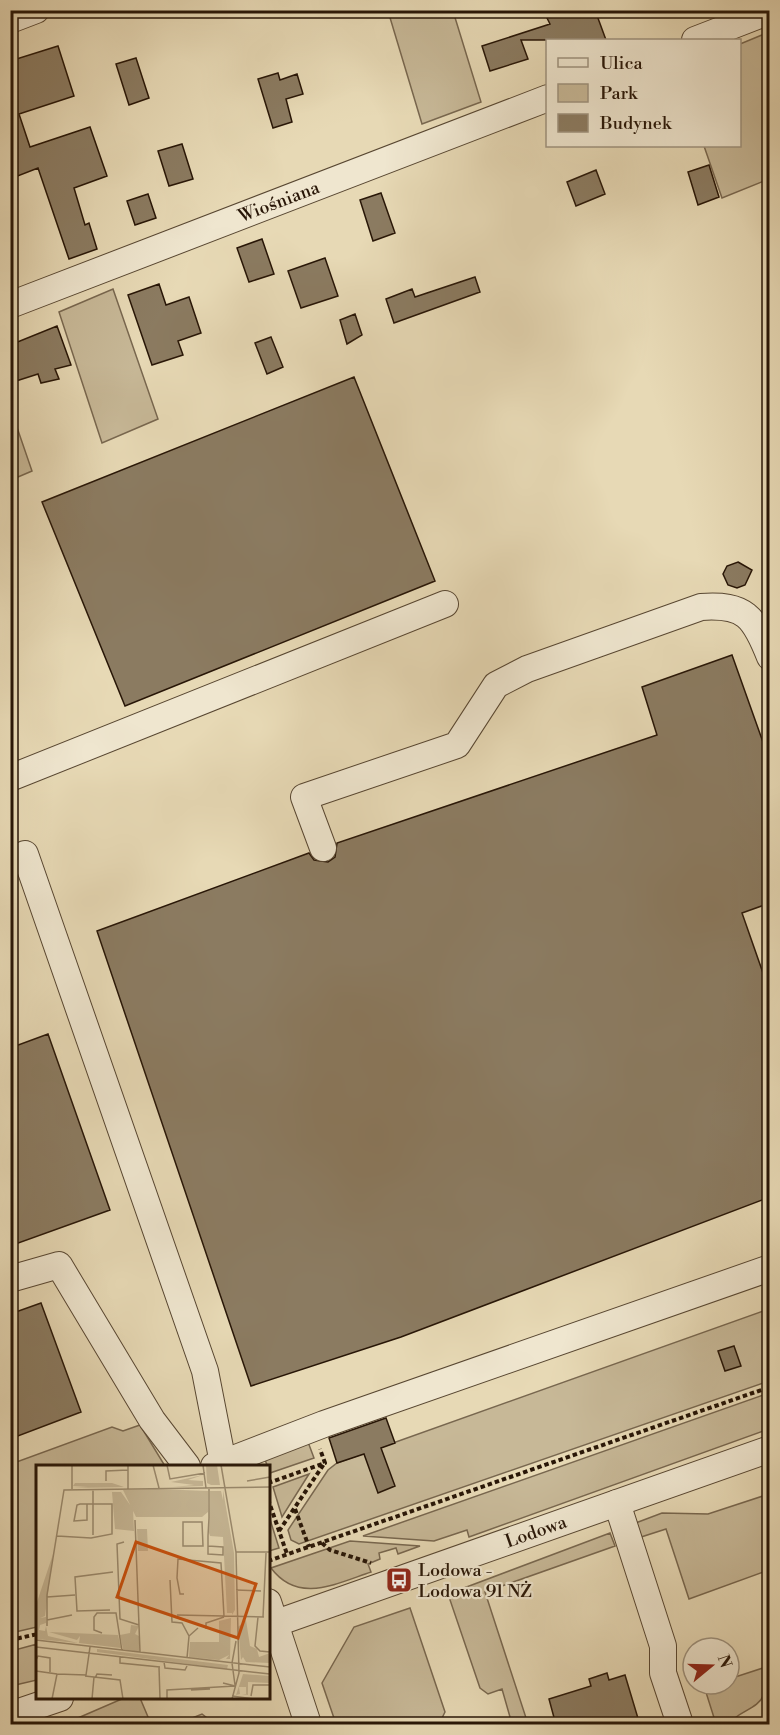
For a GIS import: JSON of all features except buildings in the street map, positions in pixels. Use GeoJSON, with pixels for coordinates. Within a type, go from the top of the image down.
{"type":"FeatureCollection","features":[{"type":"Feature","properties":{"kind":"street"},"geometry":{"type":"LineString","coordinates":[[10,20],[36,10]]}},
{"type":"Feature","properties":{"kind":"street"},"geometry":{"type":"LineString","coordinates":[[698,39],[770,11]]}},
{"type":"Feature","properties":{"kind":"street","name":"Wiośniana"},"geometry":{"type":"LineString","coordinates":[[10,305],[546,99]]}},
{"type":"Feature","properties":{"kind":"street"},"geometry":{"type":"LineString","coordinates":[[10,778],[445,604]]}},
{"type":"Feature","properties":{"kind":"street"},"geometry":{"type":"LineString","coordinates":[[323,848],[304,797],[457,745],[496,685],[527,669],[701,607],[728,605],[749,616],[762,637],[770,657]]}},
{"type":"Feature","properties":{"kind":"street"},"geometry":{"type":"LineString","coordinates":[[26,854],[205,1371],[220,1465],[313,1428],[770,1268]]}},
{"type":"Feature","properties":{"kind":"street"},"geometry":{"type":"LineString","coordinates":[[10,1279],[58,1266],[152,1420],[186,1465]]}},
{"type":"Feature","properties":{"kind":"street","name":"Lodowa"},"geometry":{"type":"LineString","coordinates":[[271,1617],[616,1503],[770,1449]]}},
{"type":"Feature","properties":{"kind":"street"},"geometry":{"type":"LineString","coordinates":[[616,1503],[663,1646],[663,1673],[680,1725]]}},
{"type":"Feature","properties":{"kind":"street"},"geometry":{"type":"LineString","coordinates":[[271,1617],[308,1725]]}},
{"type":"Feature","properties":{"kind":"street"},"geometry":{"type":"LineString","coordinates":[[10,1715],[57,1699]]}},
{"type":"Feature","properties":{"kind":"path"},"geometry":{"type":"LineString","coordinates":[[270,1560],[770,1386]]}},
{"type":"Feature","properties":{"kind":"path"},"geometry":{"type":"LineString","coordinates":[[313,1428],[325,1463]]}},
{"type":"Feature","properties":{"kind":"path"},"geometry":{"type":"LineString","coordinates":[[270,1482],[325,1463]]}},
{"type":"Feature","properties":{"kind":"path"},"geometry":{"type":"LineString","coordinates":[[279,1531],[325,1463]]}},
{"type":"Feature","properties":{"kind":"path"},"geometry":{"type":"LineString","coordinates":[[270,1505],[287,1554]]}},
{"type":"Feature","properties":{"kind":"path"},"geometry":{"type":"LineString","coordinates":[[294,1508],[309,1546]]}},
{"type":"Feature","properties":{"kind":"path"},"geometry":{"type":"LineString","coordinates":[[321,1542],[330,1550],[371,1563]]}},
{"type":"Feature","properties":{"kind":"path"},"geometry":{"type":"LineString","coordinates":[[10,1640],[36,1634]]}},
{"type":"Feature","properties":{"kind":"green space"},"geometry":{"type":"Polygon","coordinates":[[[388,11],[453,11],[481,102],[422,124],[388,11]]]}},
{"type":"Feature","properties":{"kind":"green space"},"geometry":{"type":"Polygon","coordinates":[[[769,32],[769,179],[722,198],[704,147],[741,147],[741,44],[769,32]]]}},
{"type":"Feature","properties":{"kind":"green space"},"geometry":{"type":"Polygon","coordinates":[[[113,289],[158,419],[102,443],[59,312],[113,289]]]}},
{"type":"Feature","properties":{"kind":"green space"},"geometry":{"type":"Polygon","coordinates":[[[10,407],[32,471],[11,480],[10,480],[10,407]]]}},
{"type":"Feature","properties":{"kind":"green space"},"geometry":{"type":"Polygon","coordinates":[[[769,1309],[769,1381],[299,1544],[291,1540],[288,1530],[328,1470],[337,1463],[769,1309]]]}},
{"type":"Feature","properties":{"kind":"green space"},"geometry":{"type":"Polygon","coordinates":[[[769,1393],[769,1429],[469,1537],[467,1530],[434,1541],[363,1536],[769,1393]]]}},
{"type":"Feature","properties":{"kind":"green space"},"geometry":{"type":"Polygon","coordinates":[[[140,1425],[164,1465],[36,1465],[36,1627],[11,1633],[11,1464],[112,1427],[123,1431],[140,1425]]]}},
{"type":"Feature","properties":{"kind":"green space"},"geometry":{"type":"Polygon","coordinates":[[[308,1442],[314,1458],[270,1473],[270,1465],[267,1465],[264,1457],[308,1442]]]}},
{"type":"Feature","properties":{"kind":"green space"},"geometry":{"type":"Polygon","coordinates":[[[309,1474],[282,1517],[273,1487],[309,1474]]]}},
{"type":"Feature","properties":{"kind":"green space"},"geometry":{"type":"Polygon","coordinates":[[[769,1494],[769,1570],[689,1599],[666,1529],[638,1538],[633,1524],[662,1513],[708,1514],[769,1494]]]}},
{"type":"Feature","properties":{"kind":"green space"},"geometry":{"type":"Polygon","coordinates":[[[270,1519],[279,1548],[270,1550],[270,1519]]]}},
{"type":"Feature","properties":{"kind":"green space"},"geometry":{"type":"Polygon","coordinates":[[[610,1533],[615,1546],[485,1592],[528,1724],[512,1724],[502,1689],[488,1694],[480,1688],[448,1594],[610,1533]]]}},
{"type":"Feature","properties":{"kind":"green space"},"geometry":{"type":"Polygon","coordinates":[[[350,1541],[420,1546],[398,1554],[396,1548],[379,1553],[380,1559],[368,1564],[371,1572],[331,1586],[318,1588],[293,1586],[271,1568],[350,1541]]]}},
{"type":"Feature","properties":{"kind":"green space"},"geometry":{"type":"Polygon","coordinates":[[[410,1608],[445,1712],[439,1724],[336,1724],[322,1683],[354,1627],[410,1608]]]}},
{"type":"Feature","properties":{"kind":"green space"},"geometry":{"type":"Polygon","coordinates":[[[36,1644],[36,1680],[11,1686],[11,1651],[36,1644]]]}},
{"type":"Feature","properties":{"kind":"green space"},"geometry":{"type":"Polygon","coordinates":[[[769,1666],[769,1684],[763,1686],[764,1694],[761,1699],[729,1724],[716,1724],[707,1696],[741,1696],[741,1675],[769,1666]]]}},
{"type":"Feature","properties":{"kind":"green space"},"geometry":{"type":"Polygon","coordinates":[[[122,1699],[140,1699],[151,1724],[64,1724],[122,1699]]]}},
{"type":"Feature","properties":{"kind":"green space"},"geometry":{"type":"Polygon","coordinates":[[[202,1714],[215,1724],[177,1724],[202,1714]]]}},
{"type":"Feature","properties":{"kind":"place","name":"Lodowa - Lodowa 91 NŻ"},"geometry":{"type":"Point","coordinates":[399,1580]}}]}
